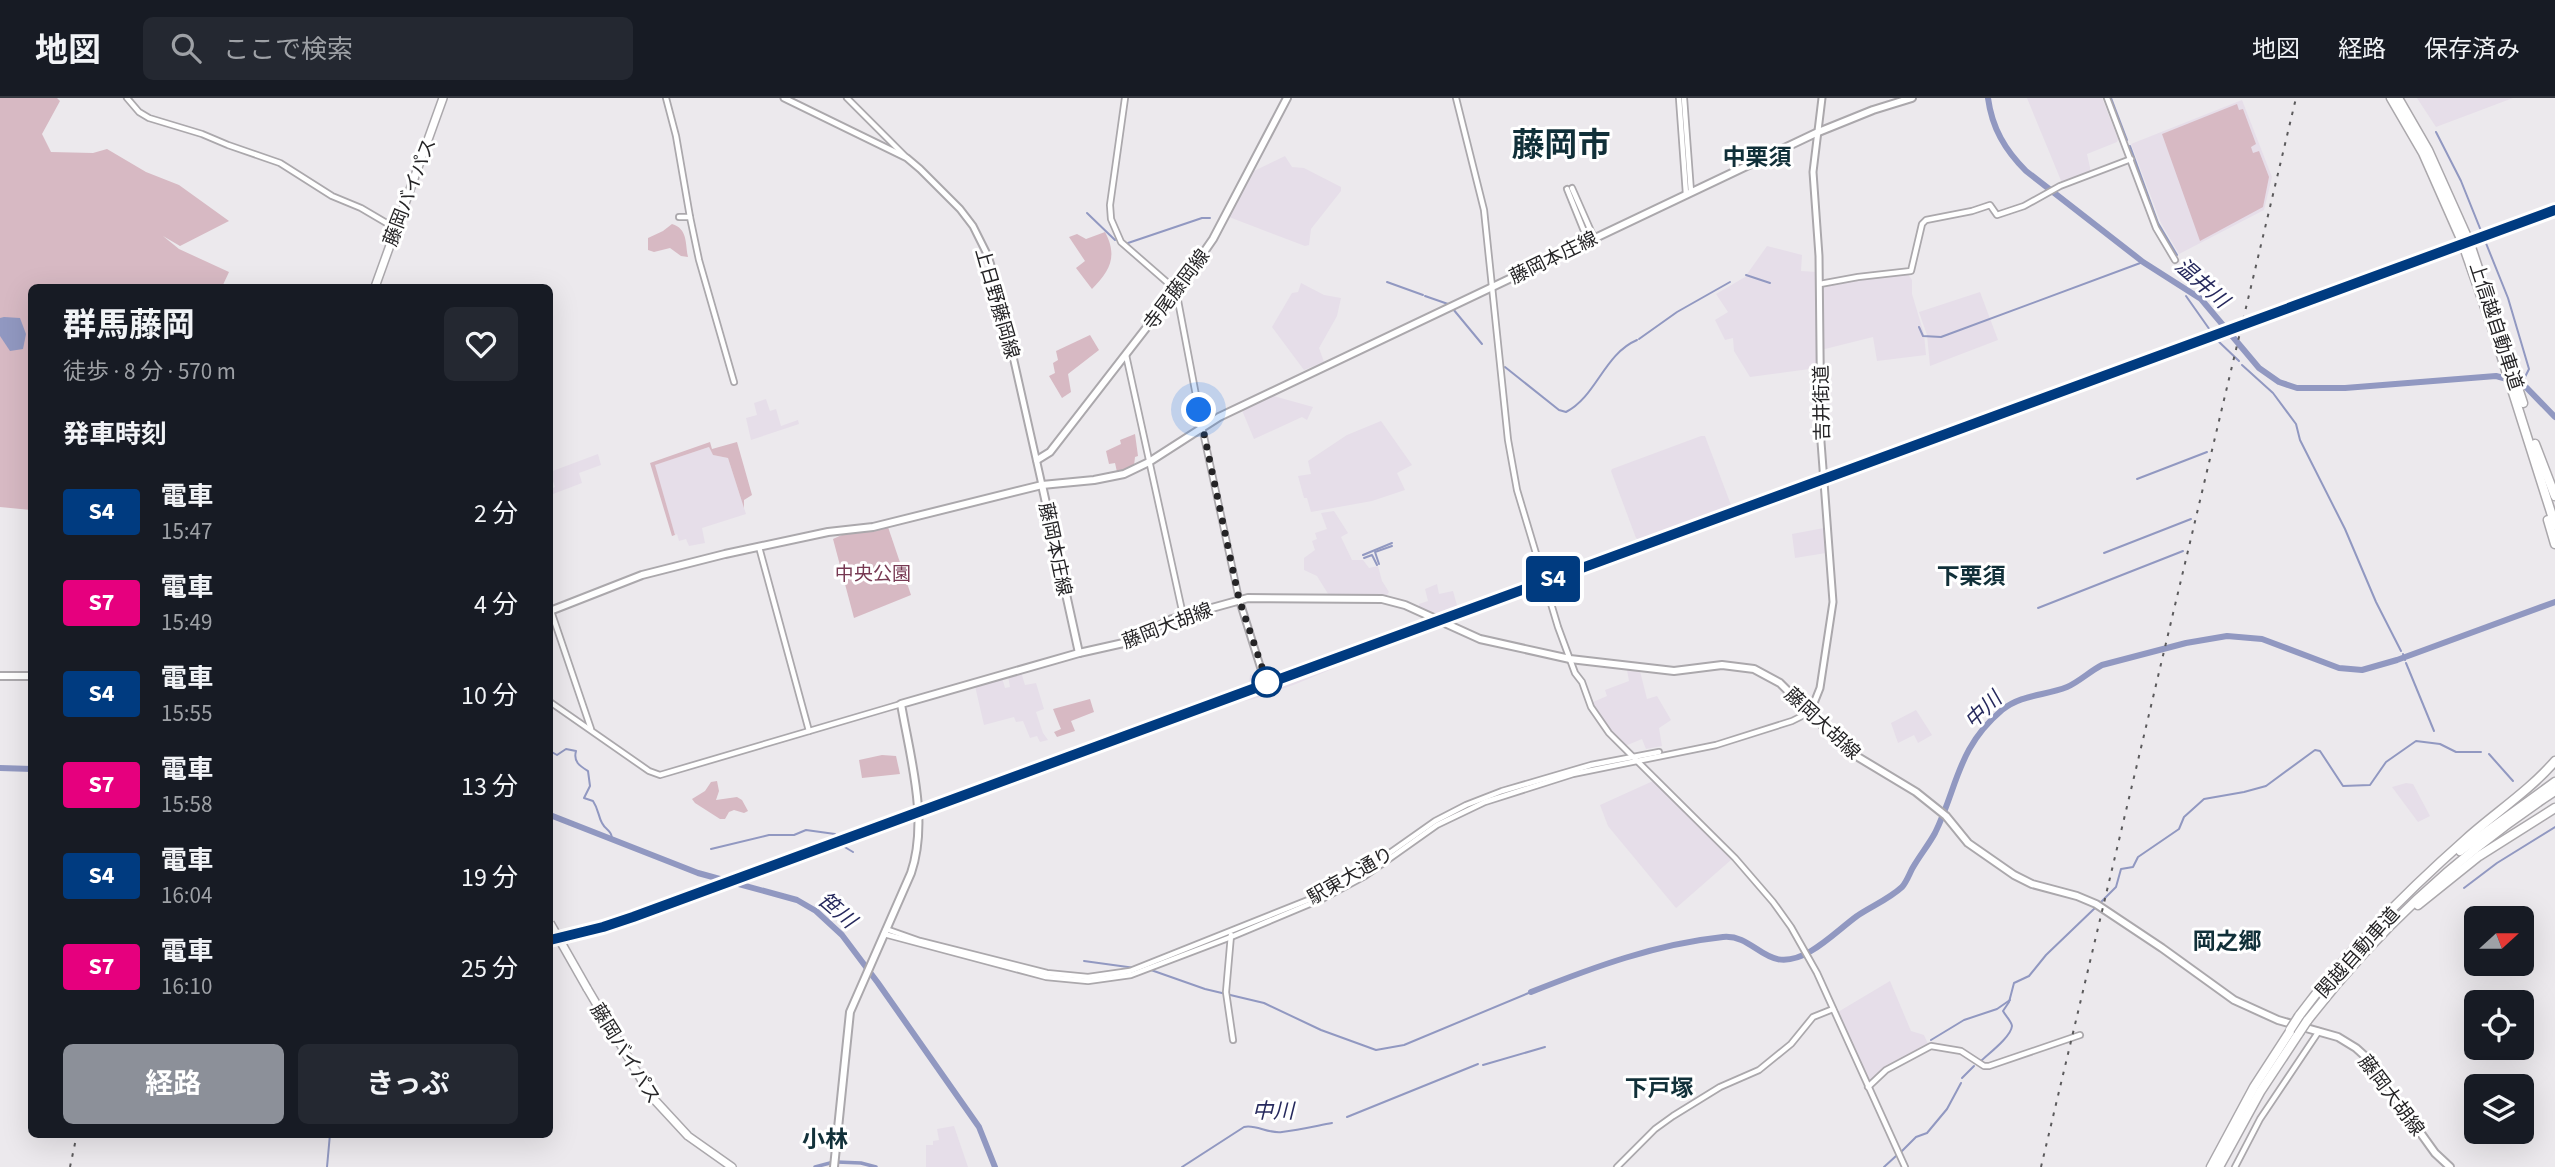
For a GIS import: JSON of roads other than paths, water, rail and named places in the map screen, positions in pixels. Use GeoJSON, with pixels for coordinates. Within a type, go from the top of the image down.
{"type":"FeatureCollection","features":[{"type":"Feature","properties":{"kind":"highway","name":"藤岡バイパス"},"geometry":{"type":"LineString","coordinates":[[376,284],[443,98]]}},
{"type":"Feature","properties":{"kind":"highway","name":"上信越自動車道"},"geometry":{"type":"LineString","coordinates":[[2390,98],[2428,165],[2464,238]]}},
{"type":"Feature","properties":{"kind":"highway","name":"上信越自動車道"},"geometry":{"type":"LineString","coordinates":[[2398,98],[2434,162],[2468,248],[2520,395],[2538,463]]}},
{"type":"Feature","properties":{"kind":"highway","name":"上信越自動車道"},"geometry":{"type":"LineString","coordinates":[[2509,369],[2511,386],[2538,463]]}},
{"type":"Feature","properties":{"kind":"highway"},"geometry":{"type":"LineString","coordinates":[[2538,463],[2555,496]]}},
{"type":"Feature","properties":{"kind":"highway"},"geometry":{"type":"LineString","coordinates":[[2538,463],[2555,506]]}},
{"type":"Feature","properties":{"kind":"highway"},"geometry":{"type":"LineString","coordinates":[[2538,463],[2555,525]]}},
{"type":"Feature","properties":{"kind":"highway"},"geometry":{"type":"LineString","coordinates":[[2538,463],[2555,544]]}},
{"type":"Feature","properties":{"kind":"highway"},"geometry":{"type":"LineString","coordinates":[[2302,1018],[2353,949],[2399,902],[2469,836],[2532,785],[2555,761]]}},
{"type":"Feature","properties":{"kind":"highway","name":"関越自動車道"},"geometry":{"type":"LineString","coordinates":[[2211,1167],[2271,1060],[2357,949],[2408,897],[2480,835],[2555,782]]}},
{"type":"Feature","properties":{"kind":"highway","name":"関越自動車道"},"geometry":{"type":"LineString","coordinates":[[2302,1018],[2385,930],[2431,886],[2492,836],[2555,792]]}},
{"type":"Feature","properties":{"kind":"highway"},"geometry":{"type":"LineString","coordinates":[[2337,983],[2402,919],[2454,875],[2555,808]]}},
{"type":"Feature","properties":{"kind":"highway","name":"藤岡バイパス"},"geometry":{"type":"LineString","coordinates":[[553,928],[651,1096],[688,1136],[732,1166]]}},
{"type":"Feature","properties":{"kind":"highway","name":"関越自動車道"},"geometry":{"type":"LineString","coordinates":[[2219,1167],[2293,1031]]}},
{"type":"Feature","properties":{"kind":"main road","name":"上日野藤岡線"},"geometry":{"type":"LineString","coordinates":[[785,98],[907,158],[960,209],[982,242],[999,293],[1042,485]]}},
{"type":"Feature","properties":{"kind":"main road","name":"寺尾藤岡線"},"geometry":{"type":"LineString","coordinates":[[1037,460],[1050,452],[1213,239],[1287,98]]}},
{"type":"Feature","properties":{"kind":"main road","name":"吉井街道"},"geometry":{"type":"LineString","coordinates":[[1807,710],[1814,703],[1820,688],[1833,602],[1821,442],[1820,284],[1813,172],[1822,98]]}},
{"type":"Feature","properties":{"kind":"main road","name":"藤岡本庄線"},"geometry":{"type":"LineString","coordinates":[[1079,653],[1042,485],[1110,478],[1149,462],[1202,427],[1304,375],[1816,133],[1912,98]]}},
{"type":"Feature","properties":{"kind":"main road"},"geometry":{"type":"LineString","coordinates":[[553,610],[642,575],[828,532],[873,527],[1042,485]]}},
{"type":"Feature","properties":{"kind":"main road","name":"藤岡大胡線"},"geometry":{"type":"LineString","coordinates":[[1079,653],[1128,642],[1183,615],[1239,599],[1382,599],[1405,606],[1479,639],[1570,659],[1674,671],[1722,665],[1748,667],[1767,674],[1780,683],[1848,751],[1916,792],[1942,813],[1968,843],[2020,879],[2096,904],[2162,948],[2227,997],[2278,1020],[2342,1039],[2363,1054],[2435,1153],[2450,1167]]}},
{"type":"Feature","properties":{"kind":"main road"},"geometry":{"type":"LineString","coordinates":[[1239,599],[1261,669]]}},
{"type":"Feature","properties":{"kind":"main road"},"geometry":{"type":"LineString","coordinates":[[834,1167],[849,1020],[867,970],[911,873],[918,841],[914,783],[901,704],[1079,653]]}},
{"type":"Feature","properties":{"kind":"main road"},"geometry":{"type":"LineString","coordinates":[[0,676],[28,676]]}},
{"type":"Feature","properties":{"kind":"street"},"geometry":{"type":"LineString","coordinates":[[127,98],[149,118],[280,163],[332,196],[361,208],[394,228]]}},
{"type":"Feature","properties":{"kind":"street"},"geometry":{"type":"LineString","coordinates":[[666,98],[676,136],[699,260],[734,382]]}},
{"type":"Feature","properties":{"kind":"street"},"geometry":{"type":"LineString","coordinates":[[847,98],[907,158]]}},
{"type":"Feature","properties":{"kind":"street"},"geometry":{"type":"LineString","coordinates":[[1456,98],[1484,210],[1508,440],[1517,490],[1570,659],[1600,722],[1754,878],[1783,915],[1807,954],[1905,1167]]}},
{"type":"Feature","properties":{"kind":"street"},"geometry":{"type":"LineString","coordinates":[[1682,98],[1688,193]]}},
{"type":"Feature","properties":{"kind":"street"},"geometry":{"type":"LineString","coordinates":[[2107,98],[2156,228],[2175,260]]}},
{"type":"Feature","properties":{"kind":"street"},"geometry":{"type":"LineString","coordinates":[[1127,99],[1112,194],[1111,219],[1121,242],[1176,290],[1239,599]]}},
{"type":"Feature","properties":{"kind":"street"},"geometry":{"type":"LineString","coordinates":[[1820,284],[1911,271],[1922,224],[1926,220],[1990,205],[1997,215],[2024,206],[2052,191],[2131,159]]}},
{"type":"Feature","properties":{"kind":"street"},"geometry":{"type":"LineString","coordinates":[[1570,188],[1591,239]]}},
{"type":"Feature","properties":{"kind":"street"},"geometry":{"type":"LineString","coordinates":[[679,217],[690,217]]}},
{"type":"Feature","properties":{"kind":"street"},"geometry":{"type":"LineString","coordinates":[[1126,355],[1183,615]]}},
{"type":"Feature","properties":{"kind":"street"},"geometry":{"type":"LineString","coordinates":[[759,547],[809,731]]}},
{"type":"Feature","properties":{"kind":"street"},"geometry":{"type":"LineString","coordinates":[[553,620],[592,731]]}},
{"type":"Feature","properties":{"kind":"street"},"geometry":{"type":"LineString","coordinates":[[553,704],[649,771],[660,775],[901,704]]}},
{"type":"Feature","properties":{"kind":"street","name":"駅東大通り"},"geometry":{"type":"LineString","coordinates":[[885,932],[1047,973],[1088,977],[1130,971],[1231,934],[1323,894],[1364,871],[1435,821],[1466,805],[1544,778],[1635,757],[1716,745],[1792,721],[1804,715],[1807,710]]}},
{"type":"Feature","properties":{"kind":"street"},"geometry":{"type":"LineString","coordinates":[[1231,934],[1226,994],[1233,1040]]}},
{"type":"Feature","properties":{"kind":"street"},"geometry":{"type":"LineString","coordinates":[[1617,1167],[1655,1129],[1720,1087],[1759,1070],[1796,1039],[1814,1017],[1833,1009]]}},
{"type":"Feature","properties":{"kind":"street"},"geometry":{"type":"LineString","coordinates":[[2235,1167],[2260,1119],[2319,1031]]}},
{"type":"Feature","properties":{"kind":"street"},"geometry":{"type":"LineString","coordinates":[[1868,1087],[1886,1070],[1931,1046],[1961,1051],[1984,1066],[1989,1066],[2080,1035]]}},
{"type":"Feature","properties":{"kind":"water"},"geometry":{"type":"Polygon","coordinates":[[[0,318],[20,318],[26,334],[23,349],[10,351],[0,336],[0,318]]]}},
{"type":"Feature","properties":{"kind":"waterway","name":"温井川"},"geometry":{"type":"LineString","coordinates":[[1988,98],[2001,138],[2026,171],[2143,262],[2201,299],[2259,368],[2279,382],[2297,388],[2345,388],[2496,376],[2522,383],[2555,417]]}},
{"type":"Feature","properties":{"kind":"waterway"},"geometry":{"type":"LineString","coordinates":[[2111,98],[2127,140]]}},
{"type":"Feature","properties":{"kind":"waterway"},"geometry":{"type":"LineString","coordinates":[[2436,132],[2461,181],[2508,298],[2529,369],[2522,383]]}},
{"type":"Feature","properties":{"kind":"waterway"},"geometry":{"type":"LineString","coordinates":[[2130,146],[2158,223],[2177,255]]}},
{"type":"Feature","properties":{"kind":"waterway"},"geometry":{"type":"LineString","coordinates":[[1087,213],[1115,240]]}},
{"type":"Feature","properties":{"kind":"waterway"},"geometry":{"type":"LineString","coordinates":[[1128,243],[1202,218],[1210,218]]}},
{"type":"Feature","properties":{"kind":"waterway"},"geometry":{"type":"LineString","coordinates":[[1919,327],[1923,336],[1941,337],[2143,262]]}},
{"type":"Feature","properties":{"kind":"waterway"},"geometry":{"type":"LineString","coordinates":[[1746,275],[1770,283]]}},
{"type":"Feature","properties":{"kind":"waterway"},"geometry":{"type":"LineString","coordinates":[[1387,282],[1423,295]]}},
{"type":"Feature","properties":{"kind":"waterway"},"geometry":{"type":"LineString","coordinates":[[1639,339],[1677,312],[1730,282]]}},
{"type":"Feature","properties":{"kind":"waterway"},"geometry":{"type":"LineString","coordinates":[[1425,296],[1448,304]]}},
{"type":"Feature","properties":{"kind":"waterway"},"geometry":{"type":"LineString","coordinates":[[2186,296],[2217,340],[2239,361]]}},
{"type":"Feature","properties":{"kind":"waterway"},"geometry":{"type":"LineString","coordinates":[[1453,309],[1482,344]]}},
{"type":"Feature","properties":{"kind":"waterway"},"geometry":{"type":"LineString","coordinates":[[1505,367],[1559,410],[1566,412],[1585,396],[1616,355],[1637,340]]}},
{"type":"Feature","properties":{"kind":"waterway"},"geometry":{"type":"LineString","coordinates":[[2242,365],[2273,393],[2296,424],[2300,440],[2345,529],[2376,602],[2401,651]]}},
{"type":"Feature","properties":{"kind":"waterway"},"geometry":{"type":"LineString","coordinates":[[2137,479],[2207,452]]}},
{"type":"Feature","properties":{"kind":"waterway"},"geometry":{"type":"LineString","coordinates":[[2104,553],[2191,519]]}},
{"type":"Feature","properties":{"kind":"waterway"},"geometry":{"type":"LineString","coordinates":[[1363,555],[1392,543]]}},
{"type":"Feature","properties":{"kind":"waterway"},"geometry":{"type":"LineString","coordinates":[[1379,564],[1375,552],[1392,546]]}},
{"type":"Feature","properties":{"kind":"waterway"},"geometry":{"type":"LineString","coordinates":[[2038,608],[2183,551]]}},
{"type":"Feature","properties":{"kind":"waterway"},"geometry":{"type":"LineString","coordinates":[[1364,558],[1372,555],[1377,565]]}},
{"type":"Feature","properties":{"kind":"waterway","name":"中川"},"geometry":{"type":"LineString","coordinates":[[1531,992],[1626,958],[1698,940],[1735,938],[1772,958],[1783,960],[1811,951],[1857,916],[1902,887],[1935,833],[1967,753],[1987,724],[2010,705],[2067,687],[2102,665],[2186,643],[2227,636],[2262,639],[2339,668],[2362,670],[2397,660],[2555,602]]}},
{"type":"Feature","properties":{"kind":"waterway","name":"中川"},"geometry":{"type":"LineString","coordinates":[[2403,654],[2405,660]]}},
{"type":"Feature","properties":{"kind":"waterway"},"geometry":{"type":"LineString","coordinates":[[2406,663],[2434,731]]}},
{"type":"Feature","properties":{"kind":"waterway"},"geometry":{"type":"LineString","coordinates":[[2100,903],[2116,887],[2121,869],[2133,867],[2138,857],[2179,829],[2184,817],[2204,799],[2266,786],[2315,750],[2320,751],[2343,786],[2370,785],[2386,762],[2416,741],[2440,744],[2456,752],[2481,752]]}},
{"type":"Feature","properties":{"kind":"waterway"},"geometry":{"type":"LineString","coordinates":[[553,753],[557,755],[566,749],[576,751],[576,761],[588,771],[590,786],[584,798],[593,801],[612,838]]}},
{"type":"Feature","properties":{"kind":"waterway"},"geometry":{"type":"LineString","coordinates":[[2489,754],[2513,781]]}},
{"type":"Feature","properties":{"kind":"waterway","name":"笹川"},"geometry":{"type":"LineString","coordinates":[[0,768],[28,769]]}},
{"type":"Feature","properties":{"kind":"waterway","name":"笹川"},"geometry":{"type":"LineString","coordinates":[[553,816],[698,873],[797,900],[816,911],[842,935],[979,1127],[995,1167]]}},
{"type":"Feature","properties":{"kind":"waterway"},"geometry":{"type":"LineString","coordinates":[[2464,888],[2497,863],[2555,827]]}},
{"type":"Feature","properties":{"kind":"waterway"},"geometry":{"type":"LineString","coordinates":[[711,849],[769,835],[794,835],[806,830],[835,834],[837,841]]}},
{"type":"Feature","properties":{"kind":"waterway"},"geometry":{"type":"LineString","coordinates":[[838,843],[853,852]]}},
{"type":"Feature","properties":{"kind":"waterway"},"geometry":{"type":"LineString","coordinates":[[1981,1061],[2011,1030],[2012,1024],[2003,1011],[2009,1002],[2014,983],[2029,976],[2046,955],[2096,907]]}},
{"type":"Feature","properties":{"kind":"waterway"},"geometry":{"type":"LineString","coordinates":[[1084,961],[1135,968]]}},
{"type":"Feature","properties":{"kind":"waterway"},"geometry":{"type":"LineString","coordinates":[[1151,970],[1205,989],[1264,1003],[1321,1030],[1376,1050],[1404,1045],[1531,992]]}},
{"type":"Feature","properties":{"kind":"waterway"},"geometry":{"type":"LineString","coordinates":[[1931,1040],[1964,1020],[1997,1009],[2010,1000]]}},
{"type":"Feature","properties":{"kind":"waterway","name":"中川"},"geometry":{"type":"LineString","coordinates":[[1483,1065],[1545,1047]]}},
{"type":"Feature","properties":{"kind":"waterway","name":"中川"},"geometry":{"type":"LineString","coordinates":[[1347,1117],[1478,1064]]}},
{"type":"Feature","properties":{"kind":"waterway"},"geometry":{"type":"LineString","coordinates":[[1962,1078],[1974,1066]]}},
{"type":"Feature","properties":{"kind":"waterway"},"geometry":{"type":"LineString","coordinates":[[1901,1152],[1916,1137],[1927,1133],[1947,1109],[1961,1083]]}},
{"type":"Feature","properties":{"kind":"waterway","name":"中川"},"geometry":{"type":"LineString","coordinates":[[1182,1167],[1244,1127],[1277,1132],[1332,1123]]}},
{"type":"Feature","properties":{"kind":"waterway"},"geometry":{"type":"LineString","coordinates":[[327,1167],[330,1138]]}},
{"type":"Feature","properties":{"kind":"waterway"},"geometry":{"type":"LineString","coordinates":[[1884,1167],[1896,1156]]}},
{"type":"Feature","properties":{"kind":"waterway"},"geometry":{"type":"LineString","coordinates":[[837,1162],[876,1167]]}},
{"type":"Feature","properties":{"kind":"waterway"},"geometry":{"type":"LineString","coordinates":[[815,1167],[830,1163]]}},
{"type":"Feature","properties":{"kind":"railway"},"geometry":{"type":"LineString","coordinates":[[2041,1167],[2296,98]]}},
{"type":"Feature","properties":{"kind":"railway"},"geometry":{"type":"LineString","coordinates":[[1192,711],[2555,210]]}},
{"type":"Feature","properties":{"kind":"railway"},"geometry":{"type":"LineString","coordinates":[[553,939],[621,921],[1199,708]]}},
{"type":"Feature","properties":{"kind":"railway"},"geometry":{"type":"LineString","coordinates":[[70,1167],[76,1138]]}},
{"type":"Feature","properties":{"kind":"train","name":"S4"},"geometry":{"type":"LineString","coordinates":[[553,939],[633,917],[2555,210]]}},
{"type":"Feature","properties":{"kind":"district","name":"藤岡市"},"geometry":{"type":"Point","coordinates":[1561,144]}},
{"type":"Feature","properties":{"kind":"district","name":"中栗須"},"geometry":{"type":"Point","coordinates":[1757,157]}},
{"type":"Feature","properties":{"kind":"district","name":"下栗須"},"geometry":{"type":"Point","coordinates":[1971,576]}},
{"type":"Feature","properties":{"kind":"district","name":"岡之郷"},"geometry":{"type":"Point","coordinates":[2227,941]}},
{"type":"Feature","properties":{"kind":"district","name":"下戸塚"},"geometry":{"type":"Point","coordinates":[1659,1088]}},
{"type":"Feature","properties":{"kind":"district","name":"小林"},"geometry":{"type":"Point","coordinates":[825,1139]}},
{"type":"Feature","properties":{"kind":"park label","name":"中央公園"},"geometry":{"type":"Point","coordinates":[873,573]}}]}
